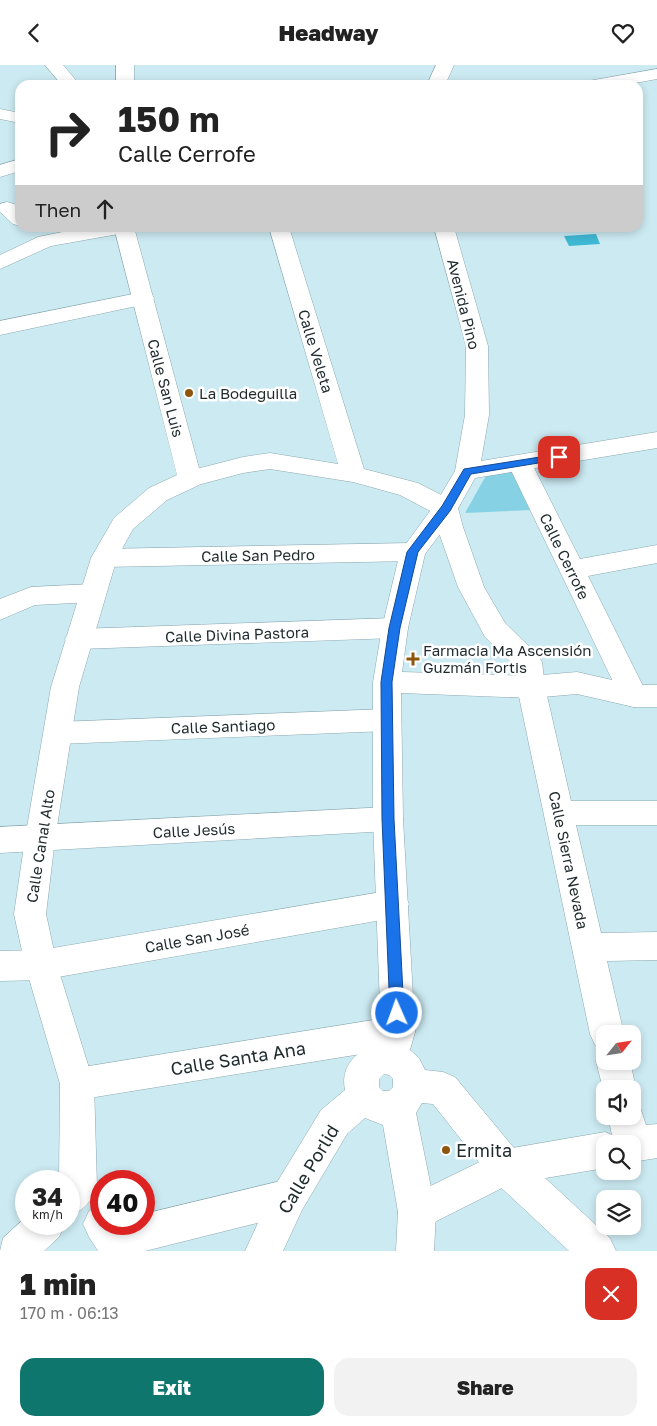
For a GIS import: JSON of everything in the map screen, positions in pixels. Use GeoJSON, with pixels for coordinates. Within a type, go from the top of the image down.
{"type":"FeatureCollection","features":[{"type":"Feature","properties":{"kind":"street"},"geometry":{"type":"LineString","coordinates":[[54,65],[68,80]]}},
{"type":"Feature","properties":{"kind":"street"},"geometry":{"type":"LineString","coordinates":[[125,65],[125,80]]}},
{"type":"Feature","properties":{"kind":"street"},"geometry":{"type":"LineString","coordinates":[[438,80],[446,65]]}},
{"type":"Feature","properties":{"kind":"street"},"geometry":{"type":"LineString","coordinates":[[623,80],[657,74]]}},
{"type":"Feature","properties":{"kind":"street"},"geometry":{"type":"LineString","coordinates":[[0,114],[15,117]]}},
{"type":"Feature","properties":{"kind":"street"},"geometry":{"type":"LineString","coordinates":[[0,171],[15,166]]}},
{"type":"Feature","properties":{"kind":"street"},"geometry":{"type":"LineString","coordinates":[[35,232],[45,241]]}},
{"type":"Feature","properties":{"kind":"street","name":"Calle San Luis"},"geometry":{"type":"LineString","coordinates":[[0,263],[45,241],[96,232]]}},
{"type":"Feature","properties":{"kind":"street","name":"Calle San Luis"},"geometry":{"type":"LineString","coordinates":[[125,232],[190,479]]}},
{"type":"Feature","properties":{"kind":"street","name":"Calle Veleta"},"geometry":{"type":"LineString","coordinates":[[280,232],[353,474]]}},
{"type":"Feature","properties":{"kind":"street","name":"Avenida Pino"},"geometry":{"type":"LineString","coordinates":[[445,232],[477,346],[477,415],[468,471]]}},
{"type":"Feature","properties":{"kind":"street"},"geometry":{"type":"LineString","coordinates":[[0,328],[143,298]]}},
{"type":"Feature","properties":{"kind":"street"},"geometry":{"type":"LineString","coordinates":[[415,1251],[417,1212],[392,1075],[393,904],[388,819],[386,682],[395,628],[413,552],[446,508],[468,471],[520,464],[657,440]]}},
{"type":"Feature","properties":{"kind":"street","name":"Calle Canal Alto"},"geometry":{"type":"LineString","coordinates":[[75,1170],[77,1084],[41,965],[30,914],[40,839],[65,687],[104,558],[123,524],[158,494],[190,479],[243,465],[270,461],[353,474],[409,489],[446,508]]}},
{"type":"Feature","properties":{"kind":"street","name":"Calle Cerrofe"},"geometry":{"type":"LineString","coordinates":[[520,464],[572,571],[645,696]]}},
{"type":"Feature","properties":{"kind":"street","name":"Calle Sierra Nevada"},"geometry":{"type":"LineString","coordinates":[[446,508],[450,527],[471,587],[495,630],[528,662],[531,687],[605,1025]]}},
{"type":"Feature","properties":{"kind":"street","name":"Calle San Pedro"},"geometry":{"type":"LineString","coordinates":[[104,558],[413,552]]}},
{"type":"Feature","properties":{"kind":"street"},"geometry":{"type":"LineString","coordinates":[[572,571],[657,554]]}},
{"type":"Feature","properties":{"kind":"street"},"geometry":{"type":"LineString","coordinates":[[0,610],[31,596],[93,593]]}},
{"type":"Feature","properties":{"kind":"street","name":"Calle Divina Pastora"},"geometry":{"type":"LineString","coordinates":[[79,639],[395,628]]}},
{"type":"Feature","properties":{"kind":"street"},"geometry":{"type":"LineString","coordinates":[[386,682],[531,687],[577,683],[645,696]]}},
{"type":"Feature","properties":{"kind":"street","name":"Calle Santiago"},"geometry":{"type":"LineString","coordinates":[[58,733],[388,719]]}},
{"type":"Feature","properties":{"kind":"street"},"geometry":{"type":"LineString","coordinates":[[560,813],[657,813]]}},
{"type":"Feature","properties":{"kind":"street","name":"Calle Jesús"},"geometry":{"type":"LineString","coordinates":[[0,840],[388,819]]}},
{"type":"Feature","properties":{"kind":"street","name":"Calle San José"},"geometry":{"type":"LineString","coordinates":[[0,966],[41,965],[393,904]]}},
{"type":"Feature","properties":{"kind":"street"},"geometry":{"type":"LineString","coordinates":[[588,947],[657,946]]}},
{"type":"Feature","properties":{"kind":"street","name":"Calle Santa Ana"},"geometry":{"type":"LineString","coordinates":[[77,1084],[392,1075],[443,1089],[506,1167],[598,1251]]}},
{"type":"Feature","properties":{"kind":"street","name":"Calle Porlid"},"geometry":{"type":"LineString","coordinates":[[264,1251],[289,1197],[334,1122],[392,1075]]}},
{"type":"Feature","properties":{"kind":"street"},"geometry":{"type":"LineString","coordinates":[[641,1143],[657,1141]]}},
{"type":"Feature","properties":{"kind":"street"},"geometry":{"type":"LineString","coordinates":[[417,1212],[506,1167],[596,1152]]}},
{"type":"Feature","properties":{"kind":"street","name":"Calle Canal Alto"},"geometry":{"type":"LineString","coordinates":[[155,1224],[289,1197]]}},
{"type":"Feature","properties":{"kind":"street","name":"Calle Canal Alto"},"geometry":{"type":"LineString","coordinates":[[80,1199],[90,1212]]}},
{"type":"Feature","properties":{"kind":"street"},"geometry":{"type":"LineString","coordinates":[[16,1251],[34,1235]]}},
{"type":"Feature","properties":{"kind":"shaded area"},"geometry":{"type":"Polygon","coordinates":[[[596,234],[600,244],[569,246],[564,236],[596,234]]]}},
{"type":"Feature","properties":{"kind":"shaded area"},"geometry":{"type":"Polygon","coordinates":[[[515,469],[533,510],[465,513],[488,472],[515,469]]]}},
{"type":"Feature","properties":{"kind":"place","name":"La Bodeguilla"},"geometry":{"type":"Point","coordinates":[189,393]}},
{"type":"Feature","properties":{"kind":"place","name":"Farmacia Mª Ascensión Guzmán Fortis"},"geometry":{"type":"Point","coordinates":[413,659]}},
{"type":"Feature","properties":{"kind":"place","name":"Ermita"},"geometry":{"type":"Point","coordinates":[446,1150]}},
{"type":"Feature","properties":{"kind":"route"},"geometry":{"type":"LineString","coordinates":[[397,1013],[388,819],[386,682],[395,628],[413,552],[446,508],[468,471],[559,457]]}}]}
